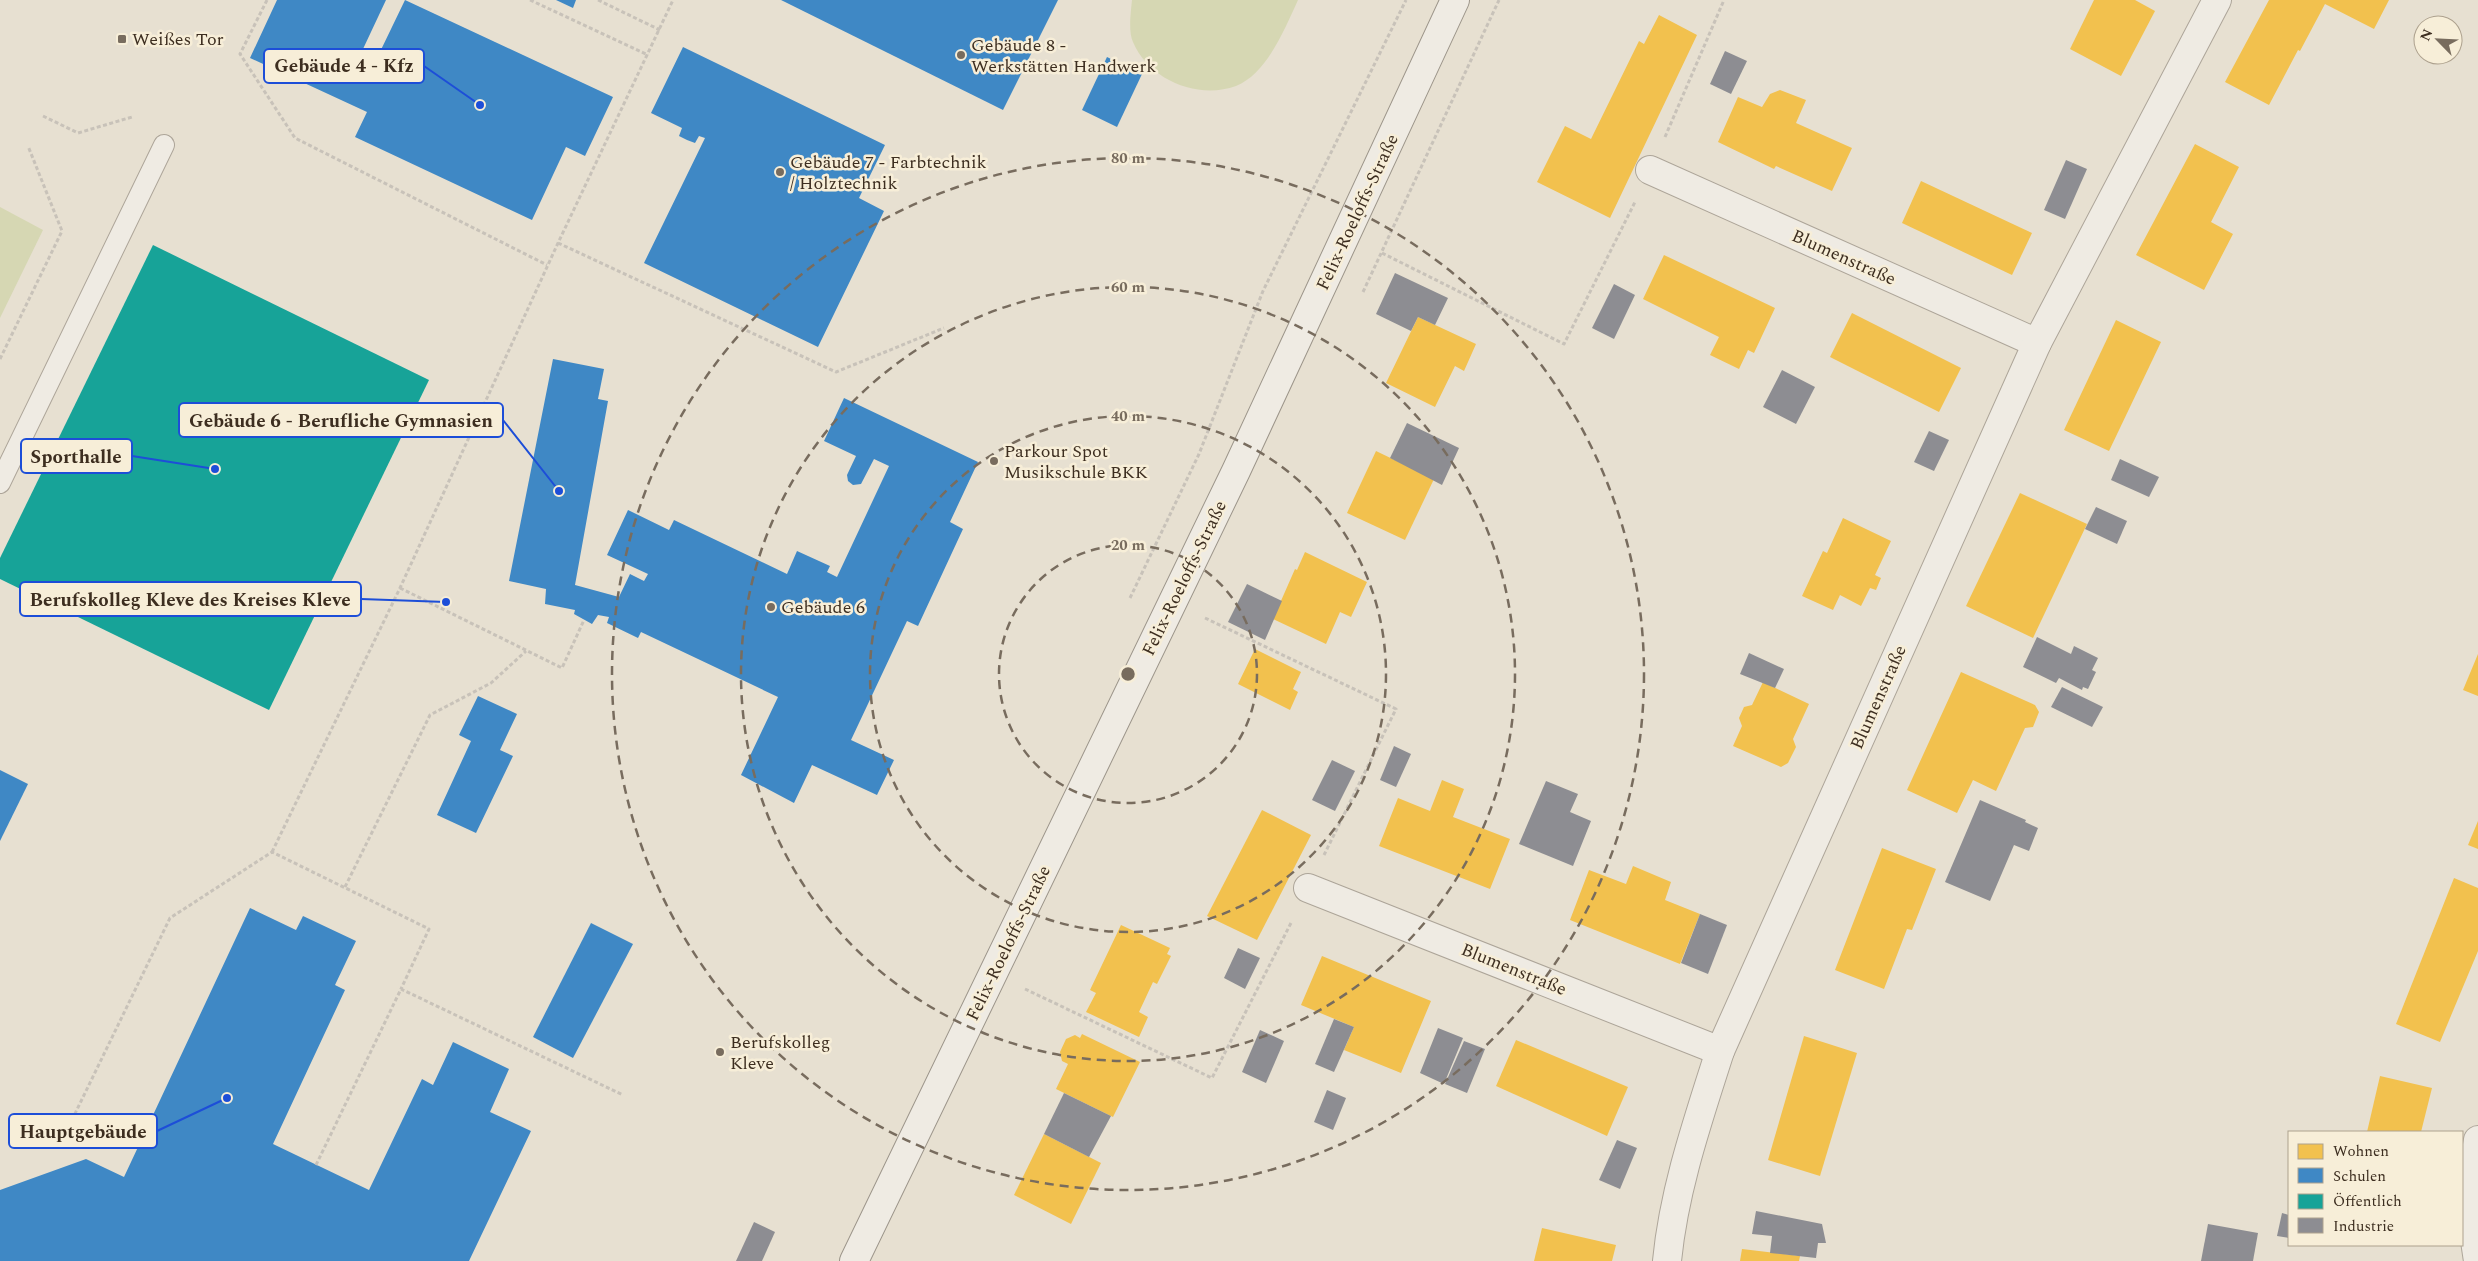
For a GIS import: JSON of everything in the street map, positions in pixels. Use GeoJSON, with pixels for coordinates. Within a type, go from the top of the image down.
{"type":"FeatureCollection","features":[{"type":"Feature","properties":{"kind":"street","name":"Felix-Roeloffs-Straße"},"geometry":{"type":"LineString","coordinates":[[854,1261],[1236,471],[1455,0]]}},
{"type":"Feature","properties":{"kind":"street","name":"Blumenstraße"},"geometry":{"type":"LineString","coordinates":[[1667,1261],[1670,1228],[1694,1132],[1720,1051],[2037,344],[2217,0]]}},
{"type":"Feature","properties":{"kind":"street","name":"Blumenstraße"},"geometry":{"type":"LineString","coordinates":[[1650,170],[2037,344]]}},
{"type":"Feature","properties":{"kind":"street","name":"Blumenstraße"},"geometry":{"type":"LineString","coordinates":[[1308,888],[1720,1051]]}},
{"type":"Feature","properties":{"kind":"street"},"geometry":{"type":"LineString","coordinates":[[2478,1140],[2468,1194],[2478,1261]]}},
{"type":"Feature","properties":{"kind":"lane"},"geometry":{"type":"LineString","coordinates":[[0,483],[164,145]]}},
{"type":"Feature","properties":{"kind":"path"},"geometry":{"type":"LineString","coordinates":[[267,0],[240,54],[295,138],[548,265]]}},
{"type":"Feature","properties":{"kind":"path"},"geometry":{"type":"LineString","coordinates":[[530,0],[648,54]]}},
{"type":"Feature","properties":{"kind":"path"},"geometry":{"type":"LineString","coordinates":[[598,0],[660,30]]}},
{"type":"Feature","properties":{"kind":"path"},"geometry":{"type":"LineString","coordinates":[[68,1126],[170,918],[272,852],[400,588],[558,243],[673,0]]}},
{"type":"Feature","properties":{"kind":"path"},"geometry":{"type":"LineString","coordinates":[[1127,606],[1199,454],[1263,291],[1406,0]]}},
{"type":"Feature","properties":{"kind":"path"},"geometry":{"type":"LineString","coordinates":[[1382,253],[1564,344],[1650,170],[1724,0]]}},
{"type":"Feature","properties":{"kind":"path"},"geometry":{"type":"LineString","coordinates":[[43,116],[78,133],[132,117]]}},
{"type":"Feature","properties":{"kind":"path"},"geometry":{"type":"LineString","coordinates":[[0,360],[62,231],[28,146]]}},
{"type":"Feature","properties":{"kind":"path"},"geometry":{"type":"LineString","coordinates":[[558,243],[836,372],[944,328]]}},
{"type":"Feature","properties":{"kind":"path"},"geometry":{"type":"LineString","coordinates":[[400,588],[562,668],[584,620]]}},
{"type":"Feature","properties":{"kind":"path"},"geometry":{"type":"LineString","coordinates":[[1020,986],[1212,1078],[1308,888],[1396,710],[1204,618]]}},
{"type":"Feature","properties":{"kind":"path"},"geometry":{"type":"LineString","coordinates":[[345,887],[430,714],[491,683],[526,651]]}},
{"type":"Feature","properties":{"kind":"path"},"geometry":{"type":"LineString","coordinates":[[272,852],[430,929],[316,1165]]}},
{"type":"Feature","properties":{"kind":"path"},"geometry":{"type":"LineString","coordinates":[[401,989],[623,1096]]}},
{"type":"Feature","properties":{"kind":"green space"},"geometry":{"type":"Polygon","coordinates":[[[1132,0],[1298,0],[1274,49],[1257,71],[1247,80],[1236,86],[1221,90],[1206,90],[1176,84],[1150,67],[1140,55],[1131,38],[1132,0]]]}},
{"type":"Feature","properties":{"kind":"green space"},"geometry":{"type":"Polygon","coordinates":[[[0,207],[43,230],[0,318],[0,207]]]}},
{"type":"Feature","properties":{"kind":"building: Wohnen"},"geometry":{"type":"Polygon","coordinates":[[[2094,0],[2135,0],[2155,11],[2121,76],[2070,49],[2094,0]]]}},
{"type":"Feature","properties":{"kind":"building: Wohnen"},"geometry":{"type":"Polygon","coordinates":[[[2269,0],[2389,0],[2374,29],[2325,4],[2269,105],[2225,82],[2269,0]]]}},
{"type":"Feature","properties":{"kind":"building: Wohnen"},"geometry":{"type":"Polygon","coordinates":[[[1659,15],[1697,35],[1610,218],[1537,182],[1565,126],[1591,139],[1639,41],[1644,44],[1659,15]]]}},
{"type":"Feature","properties":{"kind":"building: Wohnen"},"geometry":{"type":"Polygon","coordinates":[[[1780,90],[1806,100],[1796,123],[1852,148],[1832,191],[1776,166],[1774,169],[1718,142],[1738,97],[1762,107],[1770,94],[1780,90]]]}},
{"type":"Feature","properties":{"kind":"building: Wohnen"},"geometry":{"type":"Polygon","coordinates":[[[2195,144],[2239,167],[2211,222],[2233,234],[2204,290],[2136,255],[2195,144]]]}},
{"type":"Feature","properties":{"kind":"building: Wohnen"},"geometry":{"type":"Polygon","coordinates":[[[1921,181],[2032,233],[2012,275],[1902,223],[1921,181]]]}},
{"type":"Feature","properties":{"kind":"building: Wohnen"},"geometry":{"type":"Polygon","coordinates":[[[1664,255],[1775,308],[1754,353],[1748,350],[1739,369],[1710,355],[1719,337],[1643,299],[1664,255]]]}},
{"type":"Feature","properties":{"kind":"building: Wohnen"},"geometry":{"type":"Polygon","coordinates":[[[1852,313],[1961,368],[1939,412],[1830,357],[1852,313]]]}},
{"type":"Feature","properties":{"kind":"building: Wohnen"},"geometry":{"type":"Polygon","coordinates":[[[1418,317],[1476,344],[1464,371],[1455,366],[1435,407],[1386,383],[1418,317]]]}},
{"type":"Feature","properties":{"kind":"building: Wohnen"},"geometry":{"type":"Polygon","coordinates":[[[2116,320],[2161,342],[2109,451],[2064,430],[2116,320]]]}},
{"type":"Feature","properties":{"kind":"building: Wohnen"},"geometry":{"type":"Polygon","coordinates":[[[1376,451],[1434,479],[1405,540],[1347,513],[1376,451]]]}},
{"type":"Feature","properties":{"kind":"building: Wohnen"},"geometry":{"type":"Polygon","coordinates":[[[2020,493],[2087,524],[2033,638],[1966,606],[2020,493]]]}},
{"type":"Feature","properties":{"kind":"building: Wohnen"},"geometry":{"type":"Polygon","coordinates":[[[1843,518],[1891,541],[1875,575],[1881,578],[1876,590],[1870,588],[1861,606],[1840,595],[1833,610],[1802,596],[1823,551],[1827,553],[1843,518]]]}},
{"type":"Feature","properties":{"kind":"building: Wohnen"},"geometry":{"type":"Polygon","coordinates":[[[1305,552],[1367,582],[1351,617],[1340,612],[1326,644],[1273,619],[1295,569],[1297,570],[1305,552]]]}},
{"type":"Feature","properties":{"kind":"building: Wohnen"},"geometry":{"type":"Polygon","coordinates":[[[1255,649],[1301,672],[1293,689],[1298,692],[1290,710],[1238,684],[1255,649]]]}},
{"type":"Feature","properties":{"kind":"building: Wohnen"},"geometry":{"type":"Polygon","coordinates":[[[2478,654],[2478,696],[2463,690],[2478,654]]]}},
{"type":"Feature","properties":{"kind":"building: Wohnen"},"geometry":{"type":"Polygon","coordinates":[[[1961,672],[2035,705],[2039,712],[2033,727],[2025,728],[1996,791],[1973,780],[1957,813],[1907,790],[1961,672]]]}},
{"type":"Feature","properties":{"kind":"building: Wohnen"},"geometry":{"type":"Polygon","coordinates":[[[1763,682],[1809,704],[1793,739],[1796,747],[1788,763],[1781,767],[1733,746],[1742,726],[1739,718],[1744,707],[1752,705],[1763,682]]]}},
{"type":"Feature","properties":{"kind":"building: Wohnen"},"geometry":{"type":"Polygon","coordinates":[[[1442,780],[1464,789],[1453,817],[1510,839],[1490,889],[1379,846],[1398,798],[1430,811],[1442,780]]]}},
{"type":"Feature","properties":{"kind":"building: Wohnen"},"geometry":{"type":"Polygon","coordinates":[[[1262,810],[1311,835],[1257,940],[1207,916],[1262,810]]]}},
{"type":"Feature","properties":{"kind":"building: Wohnen"},"geometry":{"type":"Polygon","coordinates":[[[2478,821],[2478,849],[2468,845],[2478,821]]]}},
{"type":"Feature","properties":{"kind":"building: Wohnen"},"geometry":{"type":"Polygon","coordinates":[[[1882,848],[1936,869],[1912,930],[1907,929],[1884,989],[1835,970],[1882,848]]]}},
{"type":"Feature","properties":{"kind":"building: Wohnen"},"geometry":{"type":"Polygon","coordinates":[[[1633,866],[1671,882],[1665,900],[1700,914],[1680,964],[1570,920],[1589,870],[1626,884],[1633,866]]]}},
{"type":"Feature","properties":{"kind":"building: Wohnen"},"geometry":{"type":"Polygon","coordinates":[[[2454,878],[2478,888],[2478,951],[2440,1042],[2396,1024],[2454,878]]]}},
{"type":"Feature","properties":{"kind":"building: Wohnen"},"geometry":{"type":"Polygon","coordinates":[[[1121,925],[1170,948],[1167,954],[1171,956],[1157,984],[1153,982],[1139,1012],[1148,1017],[1139,1037],[1086,1012],[1096,993],[1090,990],[1121,925]]]}},
{"type":"Feature","properties":{"kind":"building: Wohnen"},"geometry":{"type":"Polygon","coordinates":[[[1322,956],[1431,1001],[1401,1073],[1344,1050],[1354,1027],[1301,1005],[1322,956]]]}},
{"type":"Feature","properties":{"kind":"building: Wohnen"},"geometry":{"type":"Polygon","coordinates":[[[1082,1034],[1140,1062],[1113,1117],[1056,1089],[1068,1064],[1062,1061],[1060,1052],[1066,1039],[1075,1035],[1080,1038],[1082,1034]]]}},
{"type":"Feature","properties":{"kind":"building: Wohnen"},"geometry":{"type":"Polygon","coordinates":[[[1804,1036],[1857,1053],[1820,1176],[1768,1160],[1804,1036]]]}},
{"type":"Feature","properties":{"kind":"building: Wohnen"},"geometry":{"type":"Polygon","coordinates":[[[1516,1040],[1628,1087],[1607,1136],[1496,1086],[1516,1040]]]}},
{"type":"Feature","properties":{"kind":"building: Wohnen"},"geometry":{"type":"Polygon","coordinates":[[[2380,1076],[2432,1088],[2421,1131],[2367,1131],[2380,1076]]]}},
{"type":"Feature","properties":{"kind":"building: Wohnen"},"geometry":{"type":"Polygon","coordinates":[[[1044,1134],[1101,1163],[1071,1224],[1014,1195],[1044,1134]]]}},
{"type":"Feature","properties":{"kind":"building: Wohnen"},"geometry":{"type":"Polygon","coordinates":[[[1542,1228],[1616,1245],[1612,1261],[1534,1261],[1542,1228]]]}},
{"type":"Feature","properties":{"kind":"building: Wohnen"},"geometry":{"type":"Polygon","coordinates":[[[1742,1249],[1800,1256],[1799,1261],[1740,1261],[1742,1249]]]}},
{"type":"Feature","properties":{"kind":"building: Schulen"},"geometry":{"type":"Polygon","coordinates":[[[277,0],[386,0],[363,49],[378,56],[405,0],[613,97],[585,156],[566,147],[532,220],[355,137],[367,112],[250,58],[277,0]]]}},
{"type":"Feature","properties":{"kind":"building: Schulen"},"geometry":{"type":"Polygon","coordinates":[[[556,0],[576,0],[573,8],[556,0]]]}},
{"type":"Feature","properties":{"kind":"building: Schulen","name":"Gebäude 8 - Werkstätten Handwerk"},"geometry":{"type":"Polygon","coordinates":[[[781,0],[1058,0],[1003,110],[781,0]]]}},
{"type":"Feature","properties":{"kind":"building: Schulen","name":"Gebäude 7 - Farbtechnik / Holztechnik"},"geometry":{"type":"Polygon","coordinates":[[[683,47],[885,145],[859,198],[884,211],[818,347],[644,263],[705,138],[699,136],[695,143],[687,140],[679,136],[682,128],[651,113],[683,47]]]}},
{"type":"Feature","properties":{"kind":"building: Schulen"},"geometry":{"type":"Polygon","coordinates":[[[1107,57],[1142,74],[1117,127],[1082,110],[1107,57]]]}},
{"type":"Feature","properties":{"kind":"building: Schulen","name":"Gebäude 6"},"geometry":{"type":"Polygon","coordinates":[[[553,359],[604,369],[598,399],[608,401],[575,585],[619,597],[630,574],[644,581],[648,574],[607,555],[628,510],[669,530],[674,520],[787,574],[797,551],[830,566],[827,572],[837,577],[889,466],[874,459],[861,484],[853,485],[848,481],[847,475],[856,456],[824,441],[844,398],[978,462],[950,522],[963,529],[918,626],[907,621],[851,740],[894,760],[877,795],[812,765],[794,803],[741,775],[778,697],[641,632],[638,638],[607,623],[609,617],[598,615],[592,624],[574,614],[575,610],[545,604],[546,589],[509,581],[553,359]]]}},
{"type":"Feature","properties":{"kind":"building: Schulen"},"geometry":{"type":"Polygon","coordinates":[[[478,696],[517,714],[500,750],[513,756],[476,833],[437,815],[471,741],[459,735],[478,696]]]}},
{"type":"Feature","properties":{"kind":"building: Schulen"},"geometry":{"type":"Polygon","coordinates":[[[0,770],[28,784],[0,841],[0,770]]]}},
{"type":"Feature","properties":{"kind":"building: Schulen"},"geometry":{"type":"Polygon","coordinates":[[[250,908],[296,930],[303,916],[356,941],[335,985],[345,990],[273,1144],[369,1190],[422,1079],[433,1085],[453,1042],[509,1069],[490,1112],[531,1131],[469,1261],[0,1261],[0,1190],[86,1159],[124,1177],[250,908]]]}},
{"type":"Feature","properties":{"kind":"building: Schulen"},"geometry":{"type":"Polygon","coordinates":[[[591,923],[633,944],[573,1058],[533,1037],[591,923]]]}},
{"type":"Feature","properties":{"kind":"building: Öffentlich"},"geometry":{"type":"Polygon","coordinates":[[[153,245],[429,380],[269,710],[0,579],[0,558],[153,245]]]}},
{"type":"Feature","properties":{"kind":"building: Industrie"},"geometry":{"type":"Polygon","coordinates":[[[1725,51],[1747,61],[1731,94],[1710,84],[1725,51]]]}},
{"type":"Feature","properties":{"kind":"building: Industrie"},"geometry":{"type":"Polygon","coordinates":[[[2066,160],[2087,169],[2065,219],[2044,210],[2066,160]]]}},
{"type":"Feature","properties":{"kind":"building: Industrie"},"geometry":{"type":"Polygon","coordinates":[[[1395,273],[1448,298],[1435,325],[1418,317],[1411,331],[1376,314],[1395,273]]]}},
{"type":"Feature","properties":{"kind":"building: Industrie"},"geometry":{"type":"Polygon","coordinates":[[[1614,284],[1635,295],[1614,339],[1592,328],[1614,284]]]}},
{"type":"Feature","properties":{"kind":"building: Industrie"},"geometry":{"type":"Polygon","coordinates":[[[1782,370],[1815,387],[1796,424],[1763,407],[1782,370]]]}},
{"type":"Feature","properties":{"kind":"building: Industrie"},"geometry":{"type":"Polygon","coordinates":[[[1407,423],[1459,448],[1442,485],[1390,458],[1407,423]]]}},
{"type":"Feature","properties":{"kind":"building: Industrie"},"geometry":{"type":"Polygon","coordinates":[[[1929,431],[1949,440],[1934,471],[1914,462],[1929,431]]]}},
{"type":"Feature","properties":{"kind":"building: Industrie"},"geometry":{"type":"Polygon","coordinates":[[[2120,459],[2159,477],[2149,497],[2111,480],[2120,459]]]}},
{"type":"Feature","properties":{"kind":"building: Industrie"},"geometry":{"type":"Polygon","coordinates":[[[2096,507],[2127,521],[2117,544],[2085,529],[2096,507]]]}},
{"type":"Feature","properties":{"kind":"building: Industrie"},"geometry":{"type":"Polygon","coordinates":[[[1247,584],[1282,601],[1265,640],[1228,622],[1247,584]]]}},
{"type":"Feature","properties":{"kind":"building: Industrie"},"geometry":{"type":"Polygon","coordinates":[[[2037,637],[2071,654],[2074,646],[2098,658],[2092,670],[2096,672],[2088,689],[2083,687],[2082,690],[2059,678],[2056,683],[2023,667],[2037,637]]]}},
{"type":"Feature","properties":{"kind":"building: Industrie"},"geometry":{"type":"Polygon","coordinates":[[[1749,653],[1784,669],[1775,688],[1740,674],[1749,653]]]}},
{"type":"Feature","properties":{"kind":"building: Industrie"},"geometry":{"type":"Polygon","coordinates":[[[2062,687],[2103,707],[2092,727],[2051,707],[2062,687]]]}},
{"type":"Feature","properties":{"kind":"building: Industrie"},"geometry":{"type":"Polygon","coordinates":[[[1394,746],[1411,754],[1396,787],[1380,780],[1394,746]]]}},
{"type":"Feature","properties":{"kind":"building: Industrie"},"geometry":{"type":"Polygon","coordinates":[[[1332,760],[1355,771],[1335,811],[1312,800],[1332,760]]]}},
{"type":"Feature","properties":{"kind":"building: Industrie"},"geometry":{"type":"Polygon","coordinates":[[[1546,781],[1578,794],[1570,812],[1591,821],[1573,866],[1519,844],[1546,781]]]}},
{"type":"Feature","properties":{"kind":"building: Industrie"},"geometry":{"type":"Polygon","coordinates":[[[1980,800],[2026,820],[2025,822],[2038,828],[2029,851],[2014,845],[1990,901],[1945,882],[1980,800]]]}},
{"type":"Feature","properties":{"kind":"building: Industrie"},"geometry":{"type":"Polygon","coordinates":[[[1700,914],[1727,925],[1708,974],[1681,963],[1700,914]]]}},
{"type":"Feature","properties":{"kind":"building: Industrie"},"geometry":{"type":"Polygon","coordinates":[[[1238,948],[1260,958],[1245,989],[1224,978],[1238,948]]]}},
{"type":"Feature","properties":{"kind":"building: Industrie"},"geometry":{"type":"Polygon","coordinates":[[[1334,1019],[1354,1027],[1334,1072],[1315,1064],[1334,1019]]]}},
{"type":"Feature","properties":{"kind":"building: Industrie"},"geometry":{"type":"Polygon","coordinates":[[[1438,1028],[1463,1038],[1444,1084],[1420,1073],[1438,1028]]]}},
{"type":"Feature","properties":{"kind":"building: Industrie"},"geometry":{"type":"Polygon","coordinates":[[[1260,1030],[1284,1041],[1266,1083],[1242,1072],[1260,1030]]]}},
{"type":"Feature","properties":{"kind":"building: Industrie"},"geometry":{"type":"Polygon","coordinates":[[[1464,1041],[1485,1049],[1467,1093],[1445,1084],[1464,1041]]]}},
{"type":"Feature","properties":{"kind":"building: Industrie"},"geometry":{"type":"Polygon","coordinates":[[[1327,1090],[1346,1098],[1333,1130],[1314,1122],[1327,1090]]]}},
{"type":"Feature","properties":{"kind":"building: Industrie"},"geometry":{"type":"Polygon","coordinates":[[[1064,1093],[1111,1116],[1089,1157],[1044,1134],[1064,1093]]]}},
{"type":"Feature","properties":{"kind":"building: Industrie"},"geometry":{"type":"Polygon","coordinates":[[[1617,1140],[1637,1148],[1620,1189],[1599,1180],[1617,1140]]]}},
{"type":"Feature","properties":{"kind":"building: Industrie"},"geometry":{"type":"Polygon","coordinates":[[[1756,1211],[1822,1224],[1826,1243],[1818,1243],[1816,1258],[1770,1253],[1772,1236],[1752,1234],[1756,1211]]]}},
{"type":"Feature","properties":{"kind":"building: Industrie"},"geometry":{"type":"Polygon","coordinates":[[[2282,1213],[2288,1215],[2288,1238],[2277,1236],[2282,1213]]]}},
{"type":"Feature","properties":{"kind":"building: Industrie"},"geometry":{"type":"Polygon","coordinates":[[[754,1222],[775,1232],[762,1261],[736,1261],[754,1222]]]}},
{"type":"Feature","properties":{"kind":"building: Industrie"},"geometry":{"type":"Polygon","coordinates":[[[2208,1224],[2258,1233],[2253,1261],[2201,1261],[2208,1224]]]}},
{"type":"Feature","properties":{"kind":"place","name":"Weißes Tor"},"geometry":{"type":"Point","coordinates":[122,39]}},
{"type":"Feature","properties":{"kind":"place","name":"Gebäude 8 - Werkstätten Handwerk"},"geometry":{"type":"Point","coordinates":[961,55]}},
{"type":"Feature","properties":{"kind":"place","name":"Gebäude 4 - Kfz"},"geometry":{"type":"Point","coordinates":[480,105]}},
{"type":"Feature","properties":{"kind":"place","name":"Gebäude 7 - Farbtechnik / Holztechnik"},"geometry":{"type":"Point","coordinates":[780,172]}},
{"type":"Feature","properties":{"kind":"place","name":"Parkour Spot Musikschule BKK"},"geometry":{"type":"Point","coordinates":[994,461]}},
{"type":"Feature","properties":{"kind":"place","name":"Sporthalle"},"geometry":{"type":"Point","coordinates":[215,469]}},
{"type":"Feature","properties":{"kind":"place","name":"Gebäude 6 - Berufliche Gymnasien"},"geometry":{"type":"Point","coordinates":[559,491]}},
{"type":"Feature","properties":{"kind":"place","name":"Berufskolleg Kleve des Kreises Kleve"},"geometry":{"type":"Point","coordinates":[446,602]}},
{"type":"Feature","properties":{"kind":"place","name":"Gebäude 6"},"geometry":{"type":"Point","coordinates":[771,607]}},
{"type":"Feature","properties":{"kind":"place","name":"Berufskolleg Kleve"},"geometry":{"type":"Point","coordinates":[720,1052]}},
{"type":"Feature","properties":{"kind":"place","name":"Hauptgebäude"},"geometry":{"type":"Point","coordinates":[227,1098]}}]}
